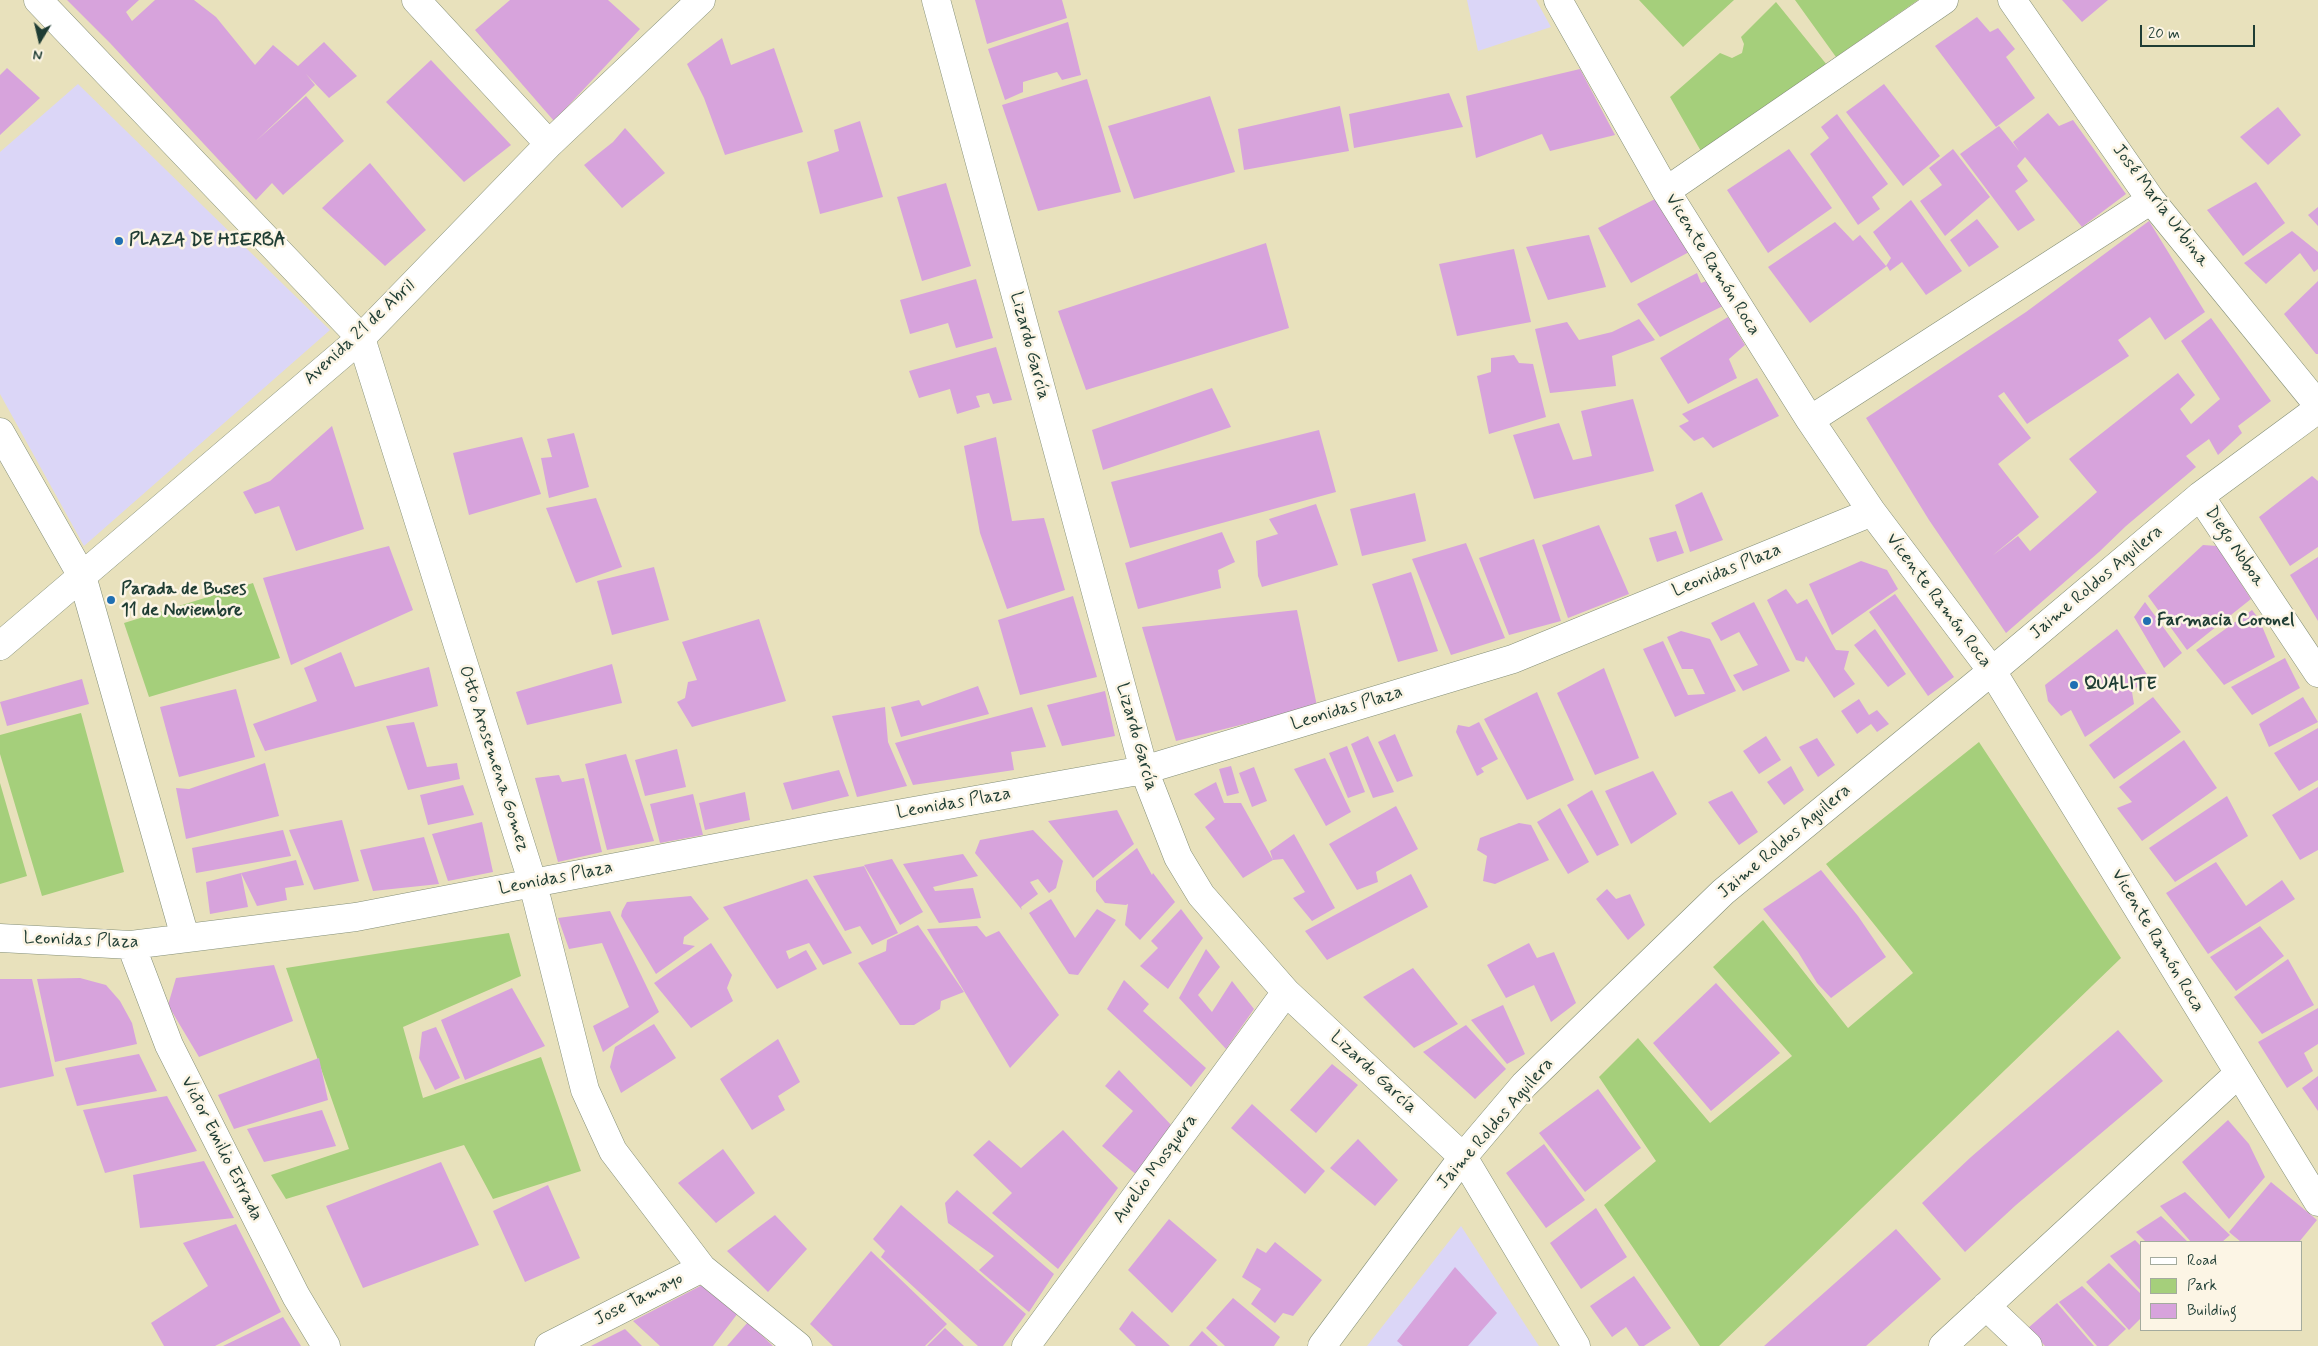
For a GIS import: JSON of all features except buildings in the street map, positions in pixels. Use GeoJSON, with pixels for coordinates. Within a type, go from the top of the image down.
{"type":"FeatureCollection","features":[{"type":"Feature","properties":{"kind":"street"},"geometry":{"type":"LineString","coordinates":[[38,0],[361,338]]}},
{"type":"Feature","properties":{"kind":"street"},"geometry":{"type":"LineString","coordinates":[[416,0],[550,144]]}},
{"type":"Feature","properties":{"kind":"street","name":"Avenida 21 de Abril"},"geometry":{"type":"LineString","coordinates":[[0,646],[361,338],[550,144],[701,0]]}},
{"type":"Feature","properties":{"kind":"street","name":"Lizardo García"},"geometry":{"type":"LineString","coordinates":[[936,0],[1144,770],[1178,857],[1201,895],[1286,992],[1463,1157],[1576,1346]]}},
{"type":"Feature","properties":{"kind":"street","name":"Vicente Ramón Roca"},"geometry":{"type":"LineString","coordinates":[[1558,0],[1666,191],[1810,420],[1872,512],[1992,672],[2318,1202]]}},
{"type":"Feature","properties":{"kind":"street"},"geometry":{"type":"LineString","coordinates":[[1666,191],[1944,0]]}},
{"type":"Feature","properties":{"kind":"street","name":"José María Urbina"},"geometry":{"type":"LineString","coordinates":[[2012,0],[2151,200],[2318,405]]}},
{"type":"Feature","properties":{"kind":"street"},"geometry":{"type":"LineString","coordinates":[[1810,420],[2151,200]]}},
{"type":"Feature","properties":{"kind":"street","name":"Otto Arosemena Gomez"},"geometry":{"type":"LineString","coordinates":[[361,338],[533,884],[585,1090],[613,1151],[702,1268],[798,1346]]}},
{"type":"Feature","properties":{"kind":"street","name":"Jaime Roldos Aguilera"},"geometry":{"type":"LineString","coordinates":[[1322,1346],[1463,1157],[1524,1085],[1723,892],[1992,672],[2200,496],[2318,409]]}},
{"type":"Feature","properties":{"kind":"street"},"geometry":{"type":"LineString","coordinates":[[0,432],[82,576],[185,937]]}},
{"type":"Feature","properties":{"kind":"street","name":"Diego Noboa"},"geometry":{"type":"LineString","coordinates":[[2200,496],[2318,673]]}},
{"type":"Feature","properties":{"kind":"street","name":"Leonidas Plaza"},"geometry":{"type":"LineString","coordinates":[[0,938],[131,945],[356,917],[830,826],[1144,770],[1513,659],[1872,512]]}},
{"type":"Feature","properties":{"kind":"street","name":"Victor Emilio Estrada"},"geometry":{"type":"LineString","coordinates":[[131,945],[169,1045],[296,1296],[326,1346]]}},
{"type":"Feature","properties":{"kind":"street","name":"Aurelio Mosquera"},"geometry":{"type":"LineString","coordinates":[[1026,1346],[1286,992]]}},
{"type":"Feature","properties":{"kind":"street"},"geometry":{"type":"LineString","coordinates":[[1943,1346],[2238,1074]]}},
{"type":"Feature","properties":{"kind":"street","name":"Jose Tamayo"},"geometry":{"type":"LineString","coordinates":[[549,1346],[702,1268]]}},
{"type":"Feature","properties":{"kind":"street"},"geometry":{"type":"LineString","coordinates":[[1986,1306],[2028,1346]]}},
{"type":"Feature","properties":{"kind":"shaded area"},"geometry":{"type":"Polygon","coordinates":[[[1467,0],[1536,0],[1551,27],[1478,51],[1467,0]]]}},
{"type":"Feature","properties":{"kind":"shaded area","name":"PLAZA DE HIERBA"},"geometry":{"type":"Polygon","coordinates":[[[78,84],[330,330],[84,546],[0,394],[0,152],[78,84]]]}},
{"type":"Feature","properties":{"kind":"shaded area"},"geometry":{"type":"Polygon","coordinates":[[[1461,1226],[1539,1346],[1367,1346],[1461,1226]]]}},
{"type":"Feature","properties":{"kind":"green space"},"geometry":{"type":"Polygon","coordinates":[[[1639,0],[1734,0],[1683,47],[1639,0]]]}},
{"type":"Feature","properties":{"kind":"green space"},"geometry":{"type":"Polygon","coordinates":[[[1795,0],[1918,0],[1836,57],[1795,0]]]}},
{"type":"Feature","properties":{"kind":"green space"},"geometry":{"type":"Polygon","coordinates":[[[1776,2],[1827,65],[1702,153],[1670,97],[1720,53],[1732,58],[1742,53],[1744,44],[1741,37],[1776,2]]]}},
{"type":"Feature","properties":{"kind":"green space"},"geometry":{"type":"Polygon","coordinates":[[[253,583],[280,658],[149,697],[124,623],[253,583]]]}},
{"type":"Feature","properties":{"kind":"green space"},"geometry":{"type":"Polygon","coordinates":[[[81,713],[124,872],[42,896],[0,754],[0,735],[81,713]]]}},
{"type":"Feature","properties":{"kind":"green space"},"geometry":{"type":"Polygon","coordinates":[[[1979,742],[2121,958],[1719,1346],[1700,1346],[1604,1205],[1656,1161],[1599,1077],[1638,1038],[1710,1123],[1792,1056],[1713,967],[1763,920],[1848,1028],[1913,973],[1826,864],[1979,742]]]}},
{"type":"Feature","properties":{"kind":"green space"},"geometry":{"type":"Polygon","coordinates":[[[0,783],[27,876],[0,884],[0,783]]]}},
{"type":"Feature","properties":{"kind":"green space"},"geometry":{"type":"Polygon","coordinates":[[[509,933],[521,976],[403,1027],[423,1098],[541,1057],[581,1171],[493,1199],[464,1145],[286,1199],[271,1175],[349,1149],[286,968],[509,933]]]}},
{"type":"Feature","properties":{"kind":"place","name":"PLAZA DE HIERBA"},"geometry":{"type":"Point","coordinates":[119,241]}},
{"type":"Feature","properties":{"kind":"place","name":"Parada de Buses 11 de Noviembre"},"geometry":{"type":"Point","coordinates":[111,600]}},
{"type":"Feature","properties":{"kind":"place","name":"Farmacia Coronel"},"geometry":{"type":"Point","coordinates":[2147,621]}},
{"type":"Feature","properties":{"kind":"place","name":"QUALITE"},"geometry":{"type":"Point","coordinates":[2074,685]}}]}
